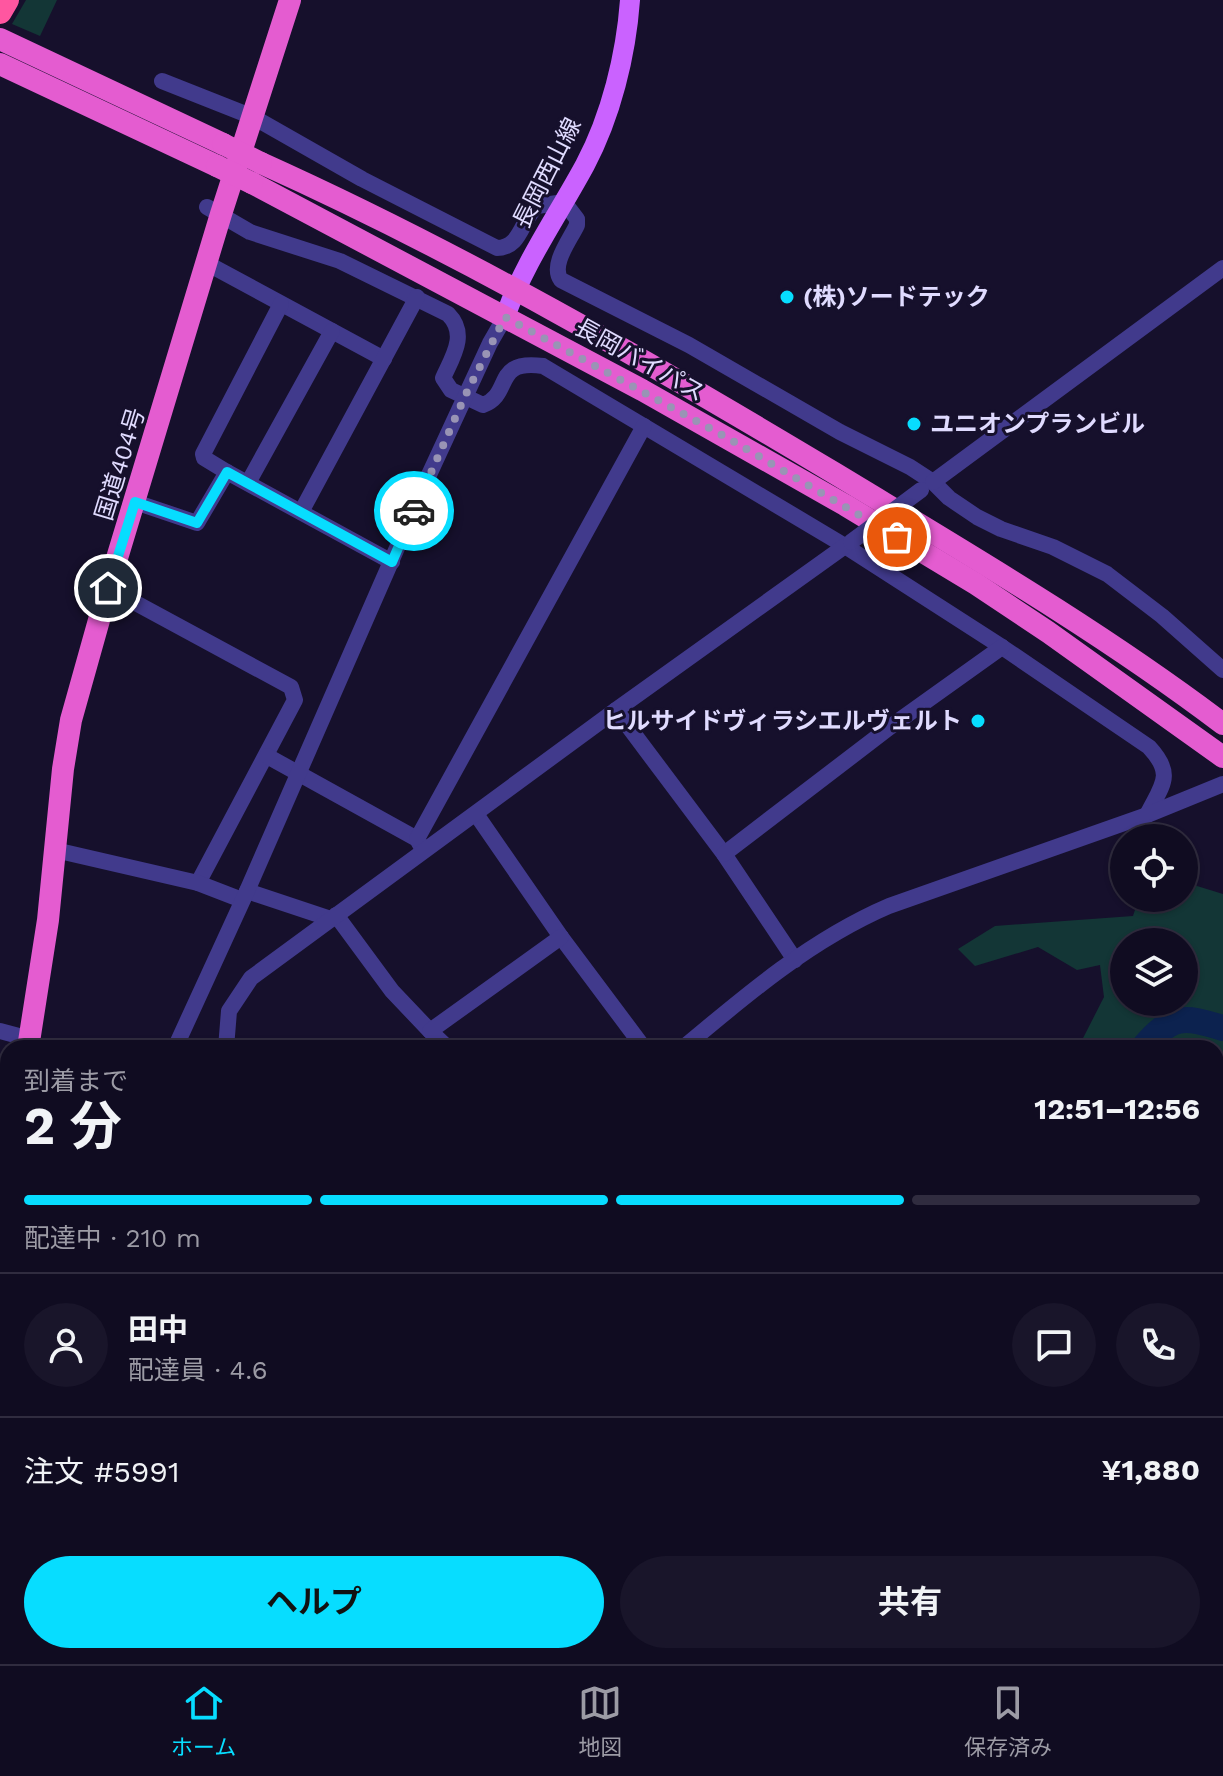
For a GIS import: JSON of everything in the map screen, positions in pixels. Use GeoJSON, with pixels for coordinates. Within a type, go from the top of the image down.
{"type":"FeatureCollection","features":[{"type":"Feature","properties":{"kind":"highway"},"geometry":{"type":"LineString","coordinates":[[0,12],[7,0]]}},
{"type":"Feature","properties":{"kind":"highway","name":"国道404号"},"geometry":{"type":"LineString","coordinates":[[30,1040],[42,969],[71,720],[108,588],[208,264],[214,210],[253,117],[290,0]]}},
{"type":"Feature","properties":{"kind":"highway","name":"長岡バイパス"},"geometry":{"type":"LineString","coordinates":[[0,39],[68,70],[220,155],[252,183],[752,451],[976,584],[1102,668],[1223,757]]}},
{"type":"Feature","properties":{"kind":"highway","name":"長岡バイパス"},"geometry":{"type":"LineString","coordinates":[[0,64],[58,91],[220,155],[261,163],[450,254],[515,289],[667,372],[1025,588],[1156,673],[1223,724]]}},
{"type":"Feature","properties":{"kind":"main road","name":"長岡西山線"},"geometry":{"type":"LineString","coordinates":[[505,317],[515,289],[586,162],[607,111],[626,36],[630,0]]}},
{"type":"Feature","properties":{"kind":"street"},"geometry":{"type":"LineString","coordinates":[[162,81],[253,117],[362,179],[497,248],[506,247],[516,240],[537,206],[564,202],[577,219],[577,225],[557,264],[557,275],[561,280],[689,345],[977,517],[1053,547],[1107,574],[1162,616],[1223,670]]}},
{"type":"Feature","properties":{"kind":"street"},"geometry":{"type":"LineString","coordinates":[[214,210],[250,232],[340,261],[448,314],[456,322],[458,342],[443,378],[446,386],[483,405],[490,402],[513,368],[530,364],[543,366],[848,544],[1149,747],[1165,769],[1164,779],[1147,815]]}},
{"type":"Feature","properties":{"kind":"street"},"geometry":{"type":"LineString","coordinates":[[208,264],[384,359]]}},
{"type":"Feature","properties":{"kind":"street"},"geometry":{"type":"LineString","coordinates":[[227,1040],[229,1011],[251,978],[333,917],[420,844],[476,814],[1223,268]]}},
{"type":"Feature","properties":{"kind":"street"},"geometry":{"type":"LineString","coordinates":[[301,512],[417,297]]}},
{"type":"Feature","properties":{"kind":"street"},"geometry":{"type":"LineString","coordinates":[[281,304],[202,450],[204,458],[392,562]]}},
{"type":"Feature","properties":{"kind":"street"},"geometry":{"type":"LineString","coordinates":[[179,1040],[465,396],[505,317]]}},
{"type":"Feature","properties":{"kind":"street"},"geometry":{"type":"LineString","coordinates":[[248,483],[332,331]]}},
{"type":"Feature","properties":{"kind":"street"},"geometry":{"type":"LineString","coordinates":[[420,844],[644,426]]}},
{"type":"Feature","properties":{"kind":"street"},"geometry":{"type":"LineString","coordinates":[[135,502],[197,523],[227,472]]}},
{"type":"Feature","properties":{"kind":"street"},"geometry":{"type":"LineString","coordinates":[[108,588],[291,687],[295,700],[198,883]]}},
{"type":"Feature","properties":{"kind":"street"},"geometry":{"type":"LineString","coordinates":[[724,854],[890,727],[1002,647]]}},
{"type":"Feature","properties":{"kind":"street"},"geometry":{"type":"LineString","coordinates":[[616,710],[724,854],[795,960]]}},
{"type":"Feature","properties":{"kind":"street"},"geometry":{"type":"LineString","coordinates":[[267,756],[420,844]]}},
{"type":"Feature","properties":{"kind":"street"},"geometry":{"type":"LineString","coordinates":[[693,1040],[761,983],[857,919],[1147,815],[1223,784]]}},
{"type":"Feature","properties":{"kind":"street"},"geometry":{"type":"LineString","coordinates":[[476,814],[561,937],[638,1040]]}},
{"type":"Feature","properties":{"kind":"street"},"geometry":{"type":"LineString","coordinates":[[55,850],[333,917],[392,991],[440,1040]]}},
{"type":"Feature","properties":{"kind":"street"},"geometry":{"type":"LineString","coordinates":[[430,1031],[561,937]]}},
{"type":"Feature","properties":{"kind":"street"},"geometry":{"type":"LineString","coordinates":[[0,1031],[22,1040]]}},
{"type":"Feature","properties":{"kind":"green space"},"geometry":{"type":"Polygon","coordinates":[[[26,0],[57,0],[40,36],[12,24],[26,0]]]}},
{"type":"Feature","properties":{"kind":"green space"},"geometry":{"type":"Polygon","coordinates":[[[1198,886],[1223,894],[1223,1040],[1082,1040],[1104,997],[1100,965],[1077,970],[1038,947],[975,966],[958,949],[995,926],[1133,916],[1134,912],[1198,912],[1198,886]]]}},
{"type":"Feature","properties":{"kind":"waterway"},"geometry":{"type":"LineString","coordinates":[[1150,1040],[1162,1029],[1179,1021],[1198,1021],[1223,1028]]}},
{"type":"Feature","properties":{"kind":"way so far"},"geometry":{"type":"LineString","coordinates":[[414,511],[465,396],[505,317],[724,436],[897,537]]}},
{"type":"Feature","properties":{"kind":"place","name":"(株)ソードテック"},"geometry":{"type":"Point","coordinates":[787,297]}},
{"type":"Feature","properties":{"kind":"place","name":"ユニオンプランビル"},"geometry":{"type":"Point","coordinates":[914,424]}},
{"type":"Feature","properties":{"kind":"place","name":"ヒルサイドヴィラシエルヴェルト"},"geometry":{"type":"Point","coordinates":[978,721]}},
{"type":"Feature","properties":{"kind":"route"},"geometry":{"type":"LineString","coordinates":[[108,588],[135,502],[197,523],[227,472],[392,562],[414,511]]}}]}
